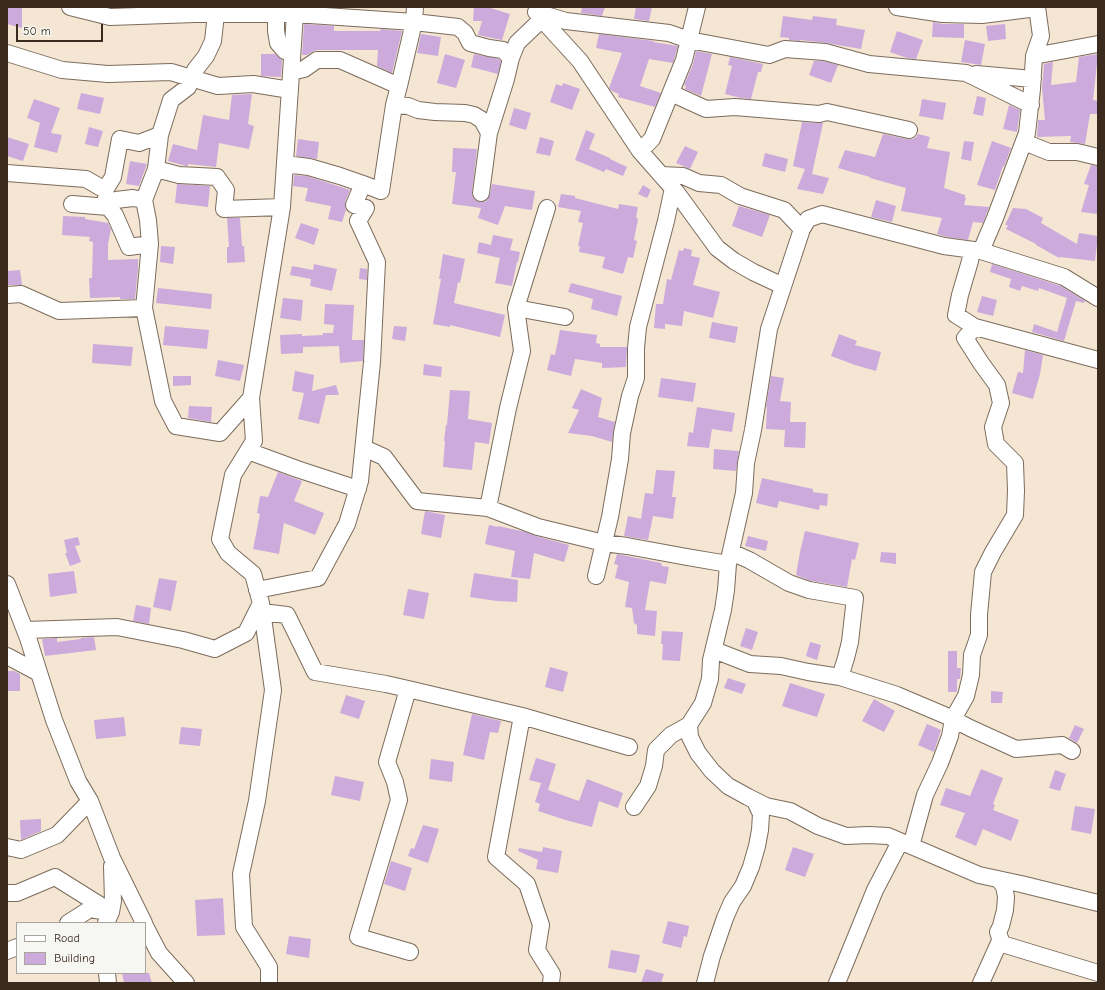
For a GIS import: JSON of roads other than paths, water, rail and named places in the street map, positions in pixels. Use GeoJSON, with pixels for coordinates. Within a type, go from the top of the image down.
{"type":"FeatureCollection","features":[{"type":"Feature","properties":{"kind":"street"},"geometry":{"type":"LineString","coordinates":[[70,7],[110,17],[120,12],[276,14],[296,10],[414,14],[458,27],[465,33],[470,43],[503,50],[511,58]]}},
{"type":"Feature","properties":{"kind":"street"},"geometry":{"type":"LineString","coordinates":[[640,151],[652,139],[671,93],[684,60],[697,7]]}},
{"type":"Feature","properties":{"kind":"street"},"geometry":{"type":"LineString","coordinates":[[897,7],[942,14],[982,15],[1037,7],[1041,36],[1034,56],[1031,105],[1027,133],[995,218],[970,262],[960,295],[956,315],[975,327],[1098,360]]}},
{"type":"Feature","properties":{"kind":"street"},"geometry":{"type":"LineString","coordinates":[[270,983],[269,967],[244,927],[241,874],[257,801],[273,690],[260,602],[253,574],[228,553],[220,539],[233,475],[254,441],[251,398],[282,207],[296,10]]}},
{"type":"Feature","properties":{"kind":"street"},"geometry":{"type":"LineString","coordinates":[[537,12],[566,21],[669,33],[689,40],[769,55],[785,48],[825,52],[869,64],[1033,79]]}},
{"type":"Feature","properties":{"kind":"street"},"geometry":{"type":"LineString","coordinates":[[481,193],[489,133],[511,58],[517,43],[537,12]]}},
{"type":"Feature","properties":{"kind":"street"},"geometry":{"type":"LineString","coordinates":[[537,12],[580,61],[640,151],[673,188],[717,248],[741,265],[783,286]]}},
{"type":"Feature","properties":{"kind":"street"},"geometry":{"type":"LineString","coordinates":[[171,100],[188,87],[195,70],[206,56],[213,41],[216,14]]}},
{"type":"Feature","properties":{"kind":"street"},"geometry":{"type":"LineString","coordinates":[[276,14],[276,31],[278,42],[285,51],[292,54]]}},
{"type":"Feature","properties":{"kind":"street"},"geometry":{"type":"LineString","coordinates":[[285,164],[309,167],[340,176],[381,191],[394,105],[400,86],[414,14]]}},
{"type":"Feature","properties":{"kind":"street"},"geometry":{"type":"LineString","coordinates":[[1034,56],[1098,44]]}},
{"type":"Feature","properties":{"kind":"street"},"geometry":{"type":"LineString","coordinates":[[7,53],[62,70],[108,74],[171,72],[218,86],[253,84],[290,90]]}},
{"type":"Feature","properties":{"kind":"street"},"geometry":{"type":"LineString","coordinates":[[291,72],[304,68],[317,60],[340,60],[400,86]]}},
{"type":"Feature","properties":{"kind":"street"},"geometry":{"type":"LineString","coordinates":[[171,72],[171,100],[160,135],[156,169],[144,200],[148,220],[150,244],[144,308],[163,402],[176,426],[220,434],[251,398]]}},
{"type":"Feature","properties":{"kind":"street"},"geometry":{"type":"LineString","coordinates":[[966,73],[1031,105]]}},
{"type":"Feature","properties":{"kind":"street"},"geometry":{"type":"LineString","coordinates":[[671,93],[706,109],[735,107],[819,114],[827,112],[909,130]]}},
{"type":"Feature","properties":{"kind":"street"},"geometry":{"type":"LineString","coordinates":[[394,105],[408,106],[418,110],[474,115],[482,120],[489,133]]}},
{"type":"Feature","properties":{"kind":"street"},"geometry":{"type":"LineString","coordinates":[[150,244],[129,247],[115,215],[108,208],[105,190],[113,177],[120,139],[139,143],[160,135]]}},
{"type":"Feature","properties":{"kind":"street"},"geometry":{"type":"LineString","coordinates":[[1024,142],[1048,152],[1078,152],[1098,157]]}},
{"type":"Feature","properties":{"kind":"street"},"geometry":{"type":"LineString","coordinates":[[156,169],[179,175],[217,177],[226,190],[224,209],[282,207]]}},
{"type":"Feature","properties":{"kind":"street"},"geometry":{"type":"LineString","coordinates":[[7,173],[86,179],[105,190]]}},
{"type":"Feature","properties":{"kind":"street"},"geometry":{"type":"LineString","coordinates":[[661,175],[683,176],[699,182],[721,185],[740,196],[784,210],[802,229]]}},
{"type":"Feature","properties":{"kind":"street"},"geometry":{"type":"LineString","coordinates":[[25,630],[118,628],[183,640],[215,649],[246,633],[260,602],[318,578],[347,524],[360,481],[364,448],[372,362],[377,262],[358,221],[366,208],[354,205],[363,184]]}},
{"type":"Feature","properties":{"kind":"street"},"geometry":{"type":"LineString","coordinates":[[596,576],[610,517],[620,459],[622,433],[630,396],[636,378],[638,327],[666,222],[673,188]]}},
{"type":"Feature","properties":{"kind":"street"},"geometry":{"type":"LineString","coordinates":[[108,208],[116,200],[133,198],[144,200]]}},
{"type":"Feature","properties":{"kind":"street"},"geometry":{"type":"LineString","coordinates":[[72,204],[108,208]]}},
{"type":"Feature","properties":{"kind":"street"},"geometry":{"type":"LineString","coordinates":[[488,508],[508,408],[522,351],[516,308],[547,208]]}},
{"type":"Feature","properties":{"kind":"street"},"geometry":{"type":"LineString","coordinates":[[634,806],[648,786],[654,766],[656,750],[671,735],[689,725],[702,703],[710,679],[711,660],[723,610],[729,558],[744,493],[746,463],[753,430],[769,329],[802,229],[808,218],[822,214],[944,246],[976,251],[1064,277],[1098,298]]}},
{"type":"Feature","properties":{"kind":"street"},"geometry":{"type":"LineString","coordinates":[[7,295],[21,294],[59,311],[144,308]]}},
{"type":"Feature","properties":{"kind":"street"},"geometry":{"type":"LineString","coordinates":[[516,308],[565,317]]}},
{"type":"Feature","properties":{"kind":"street"},"geometry":{"type":"LineString","coordinates":[[837,983],[875,890],[906,844],[950,736],[952,719],[966,696],[971,675],[972,655],[979,635],[979,615],[983,572],[1015,515],[1016,491],[1014,463],[996,444],[993,427],[1001,402],[997,385],[965,338],[975,327]]}},
{"type":"Feature","properties":{"kind":"street"},"geometry":{"type":"LineString","coordinates":[[364,448],[384,457],[417,501],[488,508],[538,527],[604,543],[687,558],[729,558],[749,560],[789,583],[809,590],[855,598],[850,642],[840,677]]}},
{"type":"Feature","properties":{"kind":"street"},"geometry":{"type":"LineString","coordinates":[[248,451],[358,489]]}},
{"type":"Feature","properties":{"kind":"street"},"geometry":{"type":"LineString","coordinates":[[7,584],[25,630],[54,720],[78,781],[90,801],[112,858],[143,922]]}},
{"type":"Feature","properties":{"kind":"street"},"geometry":{"type":"LineString","coordinates":[[260,602],[287,615],[315,672],[386,684],[522,716],[629,747]]}},
{"type":"Feature","properties":{"kind":"street"},"geometry":{"type":"LineString","coordinates":[[714,650],[750,664],[781,666],[840,677],[897,695],[1016,749],[1062,745],[1072,750]]}},
{"type":"Feature","properties":{"kind":"street"},"geometry":{"type":"LineString","coordinates":[[7,656],[39,673]]}},
{"type":"Feature","properties":{"kind":"street"},"geometry":{"type":"LineString","coordinates":[[408,689],[387,762],[395,782],[399,800],[358,937],[410,952]]}},
{"type":"Feature","properties":{"kind":"street"},"geometry":{"type":"LineString","coordinates":[[522,716],[496,857],[527,884],[541,925],[537,950],[552,974],[551,983]]}},
{"type":"Feature","properties":{"kind":"street"},"geometry":{"type":"LineString","coordinates":[[689,725],[690,737],[698,753],[712,771],[728,786],[754,801],[766,806],[790,811],[818,826],[846,836],[888,836],[979,875],[1098,903]]}},
{"type":"Feature","properties":{"kind":"street"},"geometry":{"type":"LineString","coordinates":[[7,847],[21,850],[57,835],[90,801]]}},
{"type":"Feature","properties":{"kind":"street"},"geometry":{"type":"LineString","coordinates":[[705,983],[712,956],[725,918],[732,902],[743,886],[751,867],[757,846],[761,814],[754,801]]}},
{"type":"Feature","properties":{"kind":"street"},"geometry":{"type":"LineString","coordinates":[[108,918],[113,901],[112,858]]}},
{"type":"Feature","properties":{"kind":"street"},"geometry":{"type":"LineString","coordinates":[[7,893],[17,892],[55,877],[108,918]]}},
{"type":"Feature","properties":{"kind":"street"},"geometry":{"type":"LineString","coordinates":[[998,879],[1004,886],[1006,897],[1005,910],[998,932],[1002,944]]}},
{"type":"Feature","properties":{"kind":"street"},"geometry":{"type":"LineString","coordinates":[[70,922],[90,909],[108,918]]}},
{"type":"Feature","properties":{"kind":"street"},"geometry":{"type":"LineString","coordinates":[[146,928],[159,953],[186,983]]}},
{"type":"Feature","properties":{"kind":"street"},"geometry":{"type":"LineString","coordinates":[[982,983],[999,943],[1098,973]]}}]}
